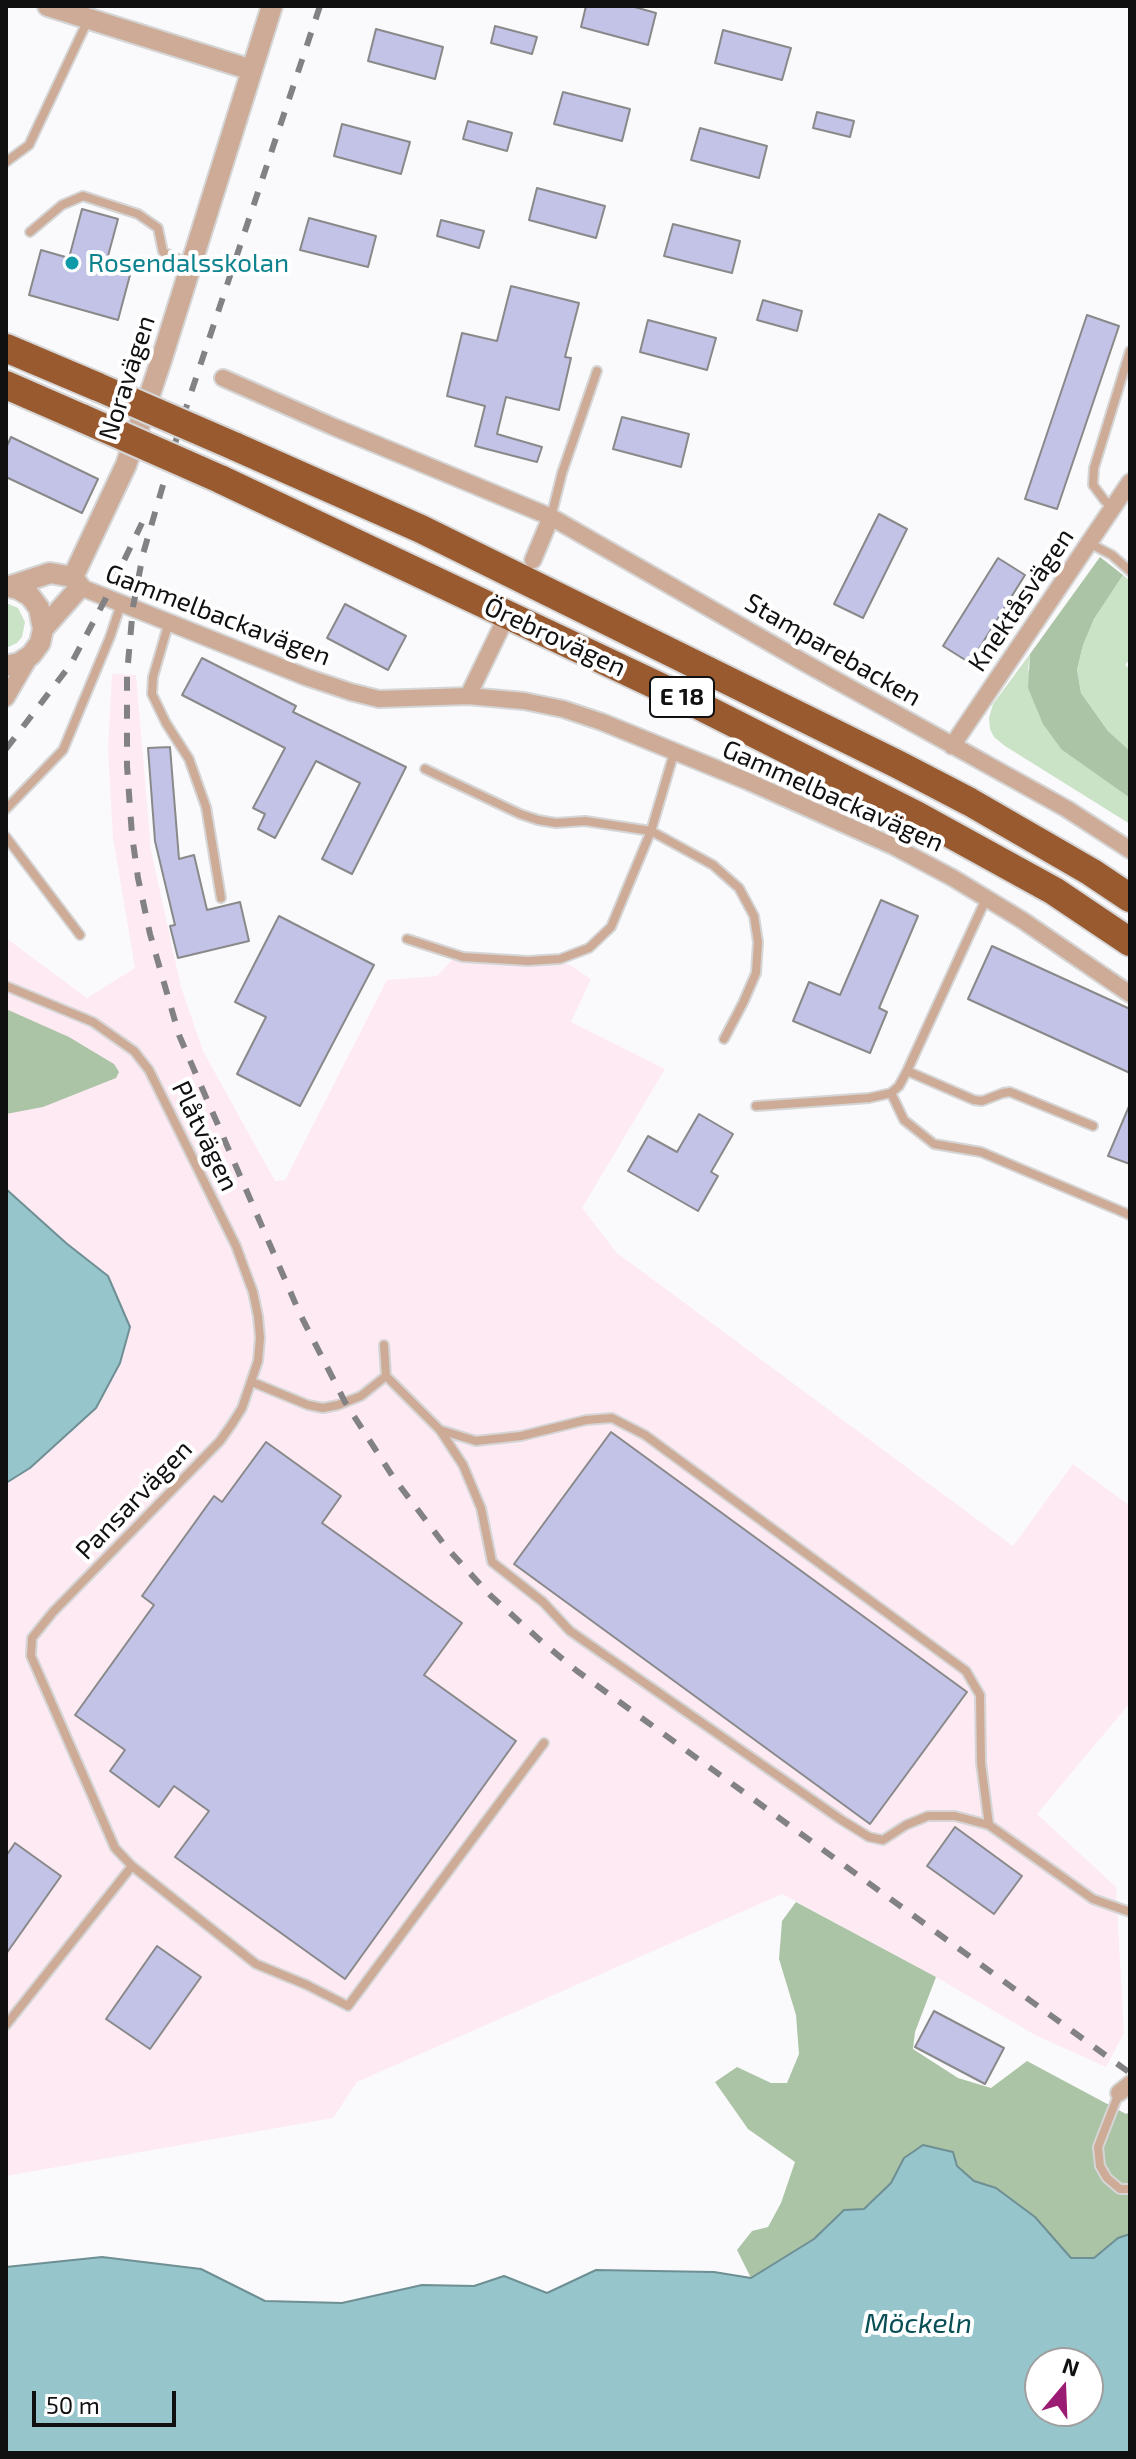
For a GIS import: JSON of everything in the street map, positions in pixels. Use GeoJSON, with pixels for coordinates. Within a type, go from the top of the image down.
{"type":"FeatureCollection","features":[{"type":"Feature","properties":{"kind":"highway","name":"Örebrovägen"},"geometry":{"type":"LineString","coordinates":[[6,348],[421,529],[899,765],[997,817],[1130,898]]}},
{"type":"Feature","properties":{"kind":"highway","name":"Örebrovägen"},"geometry":{"type":"LineString","coordinates":[[6,385],[220,479],[694,703],[916,815],[1054,891],[1130,942]]}},
{"type":"Feature","properties":{"kind":"street"},"geometry":{"type":"LineString","coordinates":[[48,6],[252,70]]}},
{"type":"Feature","properties":{"kind":"street","name":"Noravägen"},"geometry":{"type":"LineString","coordinates":[[31,655],[40,643],[43,629],[76,582],[126,465],[272,6]]}},
{"type":"Feature","properties":{"kind":"street","name":"Stamparebacken"},"geometry":{"type":"LineString","coordinates":[[223,378],[551,517],[1067,809],[1130,850]]}},
{"type":"Feature","properties":{"kind":"street","name":"Knektåsvägen"},"geometry":{"type":"LineString","coordinates":[[952,746],[1130,482]]}},
{"type":"Feature","properties":{"kind":"street"},"geometry":{"type":"LineString","coordinates":[[533,560],[551,517]]}},
{"type":"Feature","properties":{"kind":"street"},"geometry":{"type":"LineString","coordinates":[[8,586],[50,573],[76,582]]}},
{"type":"Feature","properties":{"kind":"street","name":"Gammelbackavägen"},"geometry":{"type":"LineString","coordinates":[[76,582],[306,677],[351,692],[379,699],[468,696],[524,701],[563,709],[602,722],[825,814],[893,846],[986,898],[1130,994]]}},
{"type":"Feature","properties":{"kind":"street"},"geometry":{"type":"LineString","coordinates":[[8,586],[30,596],[35,602],[42,615],[43,629]]}},
{"type":"Feature","properties":{"kind":"street"},"geometry":{"type":"LineString","coordinates":[[468,696],[501,628]]}},
{"type":"Feature","properties":{"kind":"street"},"geometry":{"type":"LineString","coordinates":[[6,666],[19,663],[31,655]]}},
{"type":"Feature","properties":{"kind":"street"},"geometry":{"type":"LineString","coordinates":[[6,698],[31,655]]}},
{"type":"Feature","properties":{"kind":"lane"},"geometry":{"type":"LineString","coordinates":[[6,162],[29,145],[89,19]]}},
{"type":"Feature","properties":{"kind":"lane"},"geometry":{"type":"LineString","coordinates":[[30,232],[62,205],[83,196],[138,214],[158,228],[163,252],[191,265]]}},
{"type":"Feature","properties":{"kind":"lane"},"geometry":{"type":"LineString","coordinates":[[1113,506],[1093,485],[1094,468],[1130,351]]}},
{"type":"Feature","properties":{"kind":"lane"},"geometry":{"type":"LineString","coordinates":[[551,517],[562,473],[597,371]]}},
{"type":"Feature","properties":{"kind":"lane"},"geometry":{"type":"LineString","coordinates":[[1088,542],[1112,555],[1130,571]]}},
{"type":"Feature","properties":{"kind":"lane"},"geometry":{"type":"LineString","coordinates":[[6,809],[63,750],[122,603]]}},
{"type":"Feature","properties":{"kind":"lane"},"geometry":{"type":"LineString","coordinates":[[169,622],[153,677],[152,694],[189,759],[206,807],[221,898]]}},
{"type":"Feature","properties":{"kind":"lane"},"geometry":{"type":"LineString","coordinates":[[407,939],[463,957],[528,961],[560,959],[589,948],[611,927],[651,831],[674,753]]}},
{"type":"Feature","properties":{"kind":"lane"},"geometry":{"type":"LineString","coordinates":[[425,769],[538,820],[596,822],[651,831],[713,865],[739,888],[754,916],[758,942],[756,973],[724,1039]]}},
{"type":"Feature","properties":{"kind":"lane"},"geometry":{"type":"LineString","coordinates":[[6,837],[80,935]]}},
{"type":"Feature","properties":{"kind":"lane"},"geometry":{"type":"LineString","coordinates":[[756,1106],[869,1098],[891,1093],[899,1086],[986,898]]}},
{"type":"Feature","properties":{"kind":"lane","name":"Plåtvägen"},"geometry":{"type":"LineString","coordinates":[[6,986],[93,1022],[134,1051],[149,1070],[236,1246],[249,1280],[260,1338],[252,1382]]}},
{"type":"Feature","properties":{"kind":"lane"},"geometry":{"type":"LineString","coordinates":[[907,1071],[974,1100],[982,1101],[1010,1092],[1093,1126]]}},
{"type":"Feature","properties":{"kind":"lane"},"geometry":{"type":"LineString","coordinates":[[891,1093],[904,1120],[934,1144],[981,1152],[1130,1215]]}},
{"type":"Feature","properties":{"kind":"lane"},"geometry":{"type":"LineString","coordinates":[[384,1345],[386,1376],[440,1430],[463,1465],[481,1508],[492,1562],[543,1602],[570,1631],[869,1837],[883,1840],[906,1825],[928,1816],[955,1816],[989,1825],[1093,1899],[1130,1912]]}},
{"type":"Feature","properties":{"kind":"lane"},"geometry":{"type":"LineString","coordinates":[[252,1382],[323,1408],[361,1396],[386,1376]]}},
{"type":"Feature","properties":{"kind":"lane","name":"Pansarvägen"},"geometry":{"type":"LineString","coordinates":[[132,1866],[115,1848],[31,1656],[32,1638],[53,1612],[220,1441],[242,1408],[252,1382]]}},
{"type":"Feature","properties":{"kind":"lane"},"geometry":{"type":"LineString","coordinates":[[440,1430],[476,1441],[521,1436],[586,1420],[612,1418],[645,1435],[966,1671],[980,1695],[981,1763],[989,1825]]}},
{"type":"Feature","properties":{"kind":"lane"},"geometry":{"type":"LineString","coordinates":[[6,2025],[132,1866],[256,1964],[348,2006],[544,1743]]}},
{"type":"Feature","properties":{"kind":"lane"},"geometry":{"type":"LineString","coordinates":[[1124,2088],[1098,2147],[1100,2166],[1107,2178],[1120,2189],[1130,2189]]}},
{"type":"Feature","properties":{"kind":"shaded area"},"geometry":{"type":"Polygon","coordinates":[[[112,674],[136,675],[151,850],[181,987],[203,1051],[275,1181],[285,1180],[387,980],[437,976],[452,960],[568,964],[591,979],[571,1022],[665,1069],[582,1208],[617,1253],[1013,1546],[1073,1464],[1130,1506],[1130,1703],[1037,1814],[1116,1887],[1124,2033],[1106,2067],[1035,2035],[936,1977],[782,1894],[357,2082],[333,2118],[6,2176],[6,1483],[30,1468],[108,1276],[6,1189],[6,938],[87,998],[135,968],[113,838],[108,749],[112,674]]]}},
{"type":"Feature","properties":{"kind":"green space"},"geometry":{"type":"Polygon","coordinates":[[[1100,557],[1123,575],[1094,619],[1077,670],[1081,693],[1108,731],[1130,751],[1130,798],[1062,750],[1043,724],[1028,688],[1030,654],[1100,557]]]}},
{"type":"Feature","properties":{"kind":"green space"},"geometry":{"type":"Polygon","coordinates":[[[1123,575],[1130,581],[1130,659],[1125,665],[1130,669],[1130,751],[1108,731],[1081,693],[1077,670],[1094,619],[1123,575]]]}},
{"type":"Feature","properties":{"kind":"green space"},"geometry":{"type":"Polygon","coordinates":[[[6,603],[18,608],[25,622],[22,637],[6,648],[6,603]]]}},
{"type":"Feature","properties":{"kind":"green space"},"geometry":{"type":"Polygon","coordinates":[[[1030,654],[1028,669],[1062,750],[1130,798],[1130,824],[994,737],[989,718],[993,704],[1030,654]]]}},
{"type":"Feature","properties":{"kind":"green space"},"geometry":{"type":"Polygon","coordinates":[[[6,1009],[69,1037],[114,1064],[119,1072],[116,1078],[43,1107],[6,1114],[6,1009]]]}},
{"type":"Feature","properties":{"kind":"green space"},"geometry":{"type":"Polygon","coordinates":[[[796,1902],[936,1977],[915,2032],[913,2049],[958,2078],[991,2088],[1027,2061],[1126,2114],[1130,2112],[1130,2234],[1118,2238],[1094,2259],[1071,2258],[1035,2217],[996,2188],[974,2181],[957,2166],[953,2152],[923,2145],[904,2158],[891,2183],[864,2209],[844,2210],[814,2239],[751,2278],[737,2250],[752,2231],[768,2227],[781,2203],[795,2162],[748,2129],[715,2082],[737,2067],[771,2083],[787,2083],[799,2054],[796,2015],[779,1959],[782,1921],[796,1902]]]}},
{"type":"Feature","properties":{"kind":"water"},"geometry":{"type":"Polygon","coordinates":[[[6,1189],[108,1276],[130,1327],[120,1363],[96,1408],[30,1468],[6,1483],[6,1189]]]}},
{"type":"Feature","properties":{"kind":"water","name":"Möckeln"},"geometry":{"type":"Polygon","coordinates":[[[923,2145],[953,2152],[957,2166],[974,2181],[996,2188],[1035,2217],[1071,2258],[1094,2258],[1118,2238],[1130,2234],[1130,2453],[6,2453],[6,2267],[102,2257],[201,2269],[265,2301],[342,2303],[422,2285],[474,2286],[504,2276],[547,2293],[596,2270],[714,2272],[751,2278],[814,2239],[844,2210],[864,2209],[891,2183],[904,2158],[923,2145]]]}},
{"type":"Feature","properties":{"kind":"building"},"geometry":{"type":"Polygon","coordinates":[[[586,6],[631,6],[656,13],[648,45],[581,27],[586,6]]]}},
{"type":"Feature","properties":{"kind":"building"},"geometry":{"type":"Polygon","coordinates":[[[495,26],[537,37],[532,54],[491,43],[495,26]]]}},
{"type":"Feature","properties":{"kind":"building"},"geometry":{"type":"Polygon","coordinates":[[[376,29],[443,47],[435,79],[368,61],[376,29]]]}},
{"type":"Feature","properties":{"kind":"building"},"geometry":{"type":"Polygon","coordinates":[[[723,30],[791,48],[782,80],[715,63],[723,30]]]}},
{"type":"Feature","properties":{"kind":"building"},"geometry":{"type":"Polygon","coordinates":[[[563,92],[630,109],[622,141],[554,124],[563,92]]]}},
{"type":"Feature","properties":{"kind":"building"},"geometry":{"type":"Polygon","coordinates":[[[817,112],[854,121],[850,137],[813,128],[817,112]]]}},
{"type":"Feature","properties":{"kind":"building"},"geometry":{"type":"Polygon","coordinates":[[[468,121],[512,133],[507,151],[463,139],[468,121]]]}},
{"type":"Feature","properties":{"kind":"building"},"geometry":{"type":"Polygon","coordinates":[[[342,124],[410,142],[401,174],[334,156],[342,124]]]}},
{"type":"Feature","properties":{"kind":"building"},"geometry":{"type":"Polygon","coordinates":[[[700,128],[767,146],[759,178],[691,160],[700,128]]]}},
{"type":"Feature","properties":{"kind":"building"},"geometry":{"type":"Polygon","coordinates":[[[537,188],[605,206],[596,238],[529,220],[537,188]]]}},
{"type":"Feature","properties":{"kind":"building","name":"Rosendalsskolan"},"geometry":{"type":"Polygon","coordinates":[[[82,209],[118,219],[105,267],[130,275],[118,320],[29,295],[41,250],[69,258],[82,209]]]}},
{"type":"Feature","properties":{"kind":"building"},"geometry":{"type":"Polygon","coordinates":[[[309,218],[376,236],[368,267],[300,250],[309,218]]]}},
{"type":"Feature","properties":{"kind":"building"},"geometry":{"type":"Polygon","coordinates":[[[441,220],[484,231],[479,248],[437,236],[441,220]]]}},
{"type":"Feature","properties":{"kind":"building"},"geometry":{"type":"Polygon","coordinates":[[[673,224],[740,241],[732,273],[664,256],[673,224]]]}},
{"type":"Feature","properties":{"kind":"building"},"geometry":{"type":"Polygon","coordinates":[[[511,286],[579,303],[565,357],[571,358],[559,410],[506,397],[497,434],[542,447],[537,462],[475,446],[485,406],[447,396],[462,333],[497,341],[511,286]]]}},
{"type":"Feature","properties":{"kind":"building"},"geometry":{"type":"Polygon","coordinates":[[[763,300],[802,311],[797,331],[757,320],[763,300]]]}},
{"type":"Feature","properties":{"kind":"building"},"geometry":{"type":"Polygon","coordinates":[[[1087,315],[1119,326],[1057,509],[1025,499],[1087,315]]]}},
{"type":"Feature","properties":{"kind":"building"},"geometry":{"type":"Polygon","coordinates":[[[648,320],[716,338],[707,370],[640,352],[648,320]]]}},
{"type":"Feature","properties":{"kind":"building"},"geometry":{"type":"Polygon","coordinates":[[[622,417],[689,434],[681,467],[613,449],[622,417]]]}},
{"type":"Feature","properties":{"kind":"building"},"geometry":{"type":"Polygon","coordinates":[[[11,437],[98,479],[82,513],[6,477],[6,448],[11,437]]]}},
{"type":"Feature","properties":{"kind":"building"},"geometry":{"type":"Polygon","coordinates":[[[879,514],[907,529],[863,618],[834,604],[879,514]]]}},
{"type":"Feature","properties":{"kind":"building"},"geometry":{"type":"Polygon","coordinates":[[[998,558],[1025,575],[970,663],[943,646],[998,558]]]}},
{"type":"Feature","properties":{"kind":"building"},"geometry":{"type":"Polygon","coordinates":[[[345,604],[406,636],[388,670],[327,638],[345,604]]]}},
{"type":"Feature","properties":{"kind":"building"},"geometry":{"type":"Polygon","coordinates":[[[202,658],[296,706],[293,712],[406,767],[352,874],[322,859],[360,783],[316,761],[275,838],[258,829],[265,814],[253,808],[285,748],[182,695],[202,658]]]}},
{"type":"Feature","properties":{"kind":"building"},"geometry":{"type":"Polygon","coordinates":[[[170,747],[179,859],[194,855],[207,910],[240,902],[249,941],[178,958],[170,926],[175,925],[155,841],[148,748],[170,747]]]}},
{"type":"Feature","properties":{"kind":"building"},"geometry":{"type":"Polygon","coordinates":[[[881,900],[918,916],[879,1008],[887,1012],[870,1053],[793,1021],[809,982],[840,995],[881,900]]]}},
{"type":"Feature","properties":{"kind":"building"},"geometry":{"type":"Polygon","coordinates":[[[279,916],[374,965],[300,1106],[237,1074],[266,1017],[235,1002],[279,916]]]}},
{"type":"Feature","properties":{"kind":"building"},"geometry":{"type":"Polygon","coordinates":[[[992,946],[1130,1009],[1130,1073],[968,999],[992,946]]]}},
{"type":"Feature","properties":{"kind":"building"},"geometry":{"type":"Polygon","coordinates":[[[1130,1104],[1130,1164],[1108,1156],[1130,1104]]]}},
{"type":"Feature","properties":{"kind":"building"},"geometry":{"type":"Polygon","coordinates":[[[699,1114],[733,1134],[711,1172],[718,1176],[698,1211],[628,1171],[648,1136],[677,1152],[699,1114]]]}},
{"type":"Feature","properties":{"kind":"building"},"geometry":{"type":"Polygon","coordinates":[[[611,1432],[967,1692],[870,1824],[514,1564],[611,1432]]]}},
{"type":"Feature","properties":{"kind":"building"},"geometry":{"type":"Polygon","coordinates":[[[266,1442],[341,1496],[322,1523],[462,1623],[424,1675],[516,1741],[345,1979],[175,1857],[209,1811],[174,1786],[159,1807],[110,1771],[125,1750],[75,1715],[154,1605],[142,1596],[214,1496],[222,1502],[266,1442]]]}},
{"type":"Feature","properties":{"kind":"building"},"geometry":{"type":"Polygon","coordinates":[[[955,1827],[1022,1876],[994,1914],[927,1866],[955,1827]]]}},
{"type":"Feature","properties":{"kind":"building"},"geometry":{"type":"Polygon","coordinates":[[[15,1843],[61,1876],[6,1954],[6,1856],[15,1843]]]}},
{"type":"Feature","properties":{"kind":"building"},"geometry":{"type":"Polygon","coordinates":[[[157,1946],[201,1977],[150,2049],[106,2019],[157,1946]]]}},
{"type":"Feature","properties":{"kind":"building"},"geometry":{"type":"Polygon","coordinates":[[[934,2011],[1004,2048],[985,2084],[915,2047],[934,2011]]]}},
{"type":"Feature","properties":{"kind":"railway"},"geometry":{"type":"LineString","coordinates":[[320,6],[181,423],[143,554],[133,607],[127,674],[127,766],[132,835],[150,934],[179,1035],[300,1314],[345,1402],[393,1477],[446,1547],[490,1595],[577,1671],[1130,2073]]}},
{"type":"Feature","properties":{"kind":"railway"},"geometry":{"type":"LineString","coordinates":[[6,749],[71,664],[142,523]]}},
{"type":"Feature","properties":{"kind":"place","name":"Rosendalsskolan"},"geometry":{"type":"Point","coordinates":[72,263]}}]}
